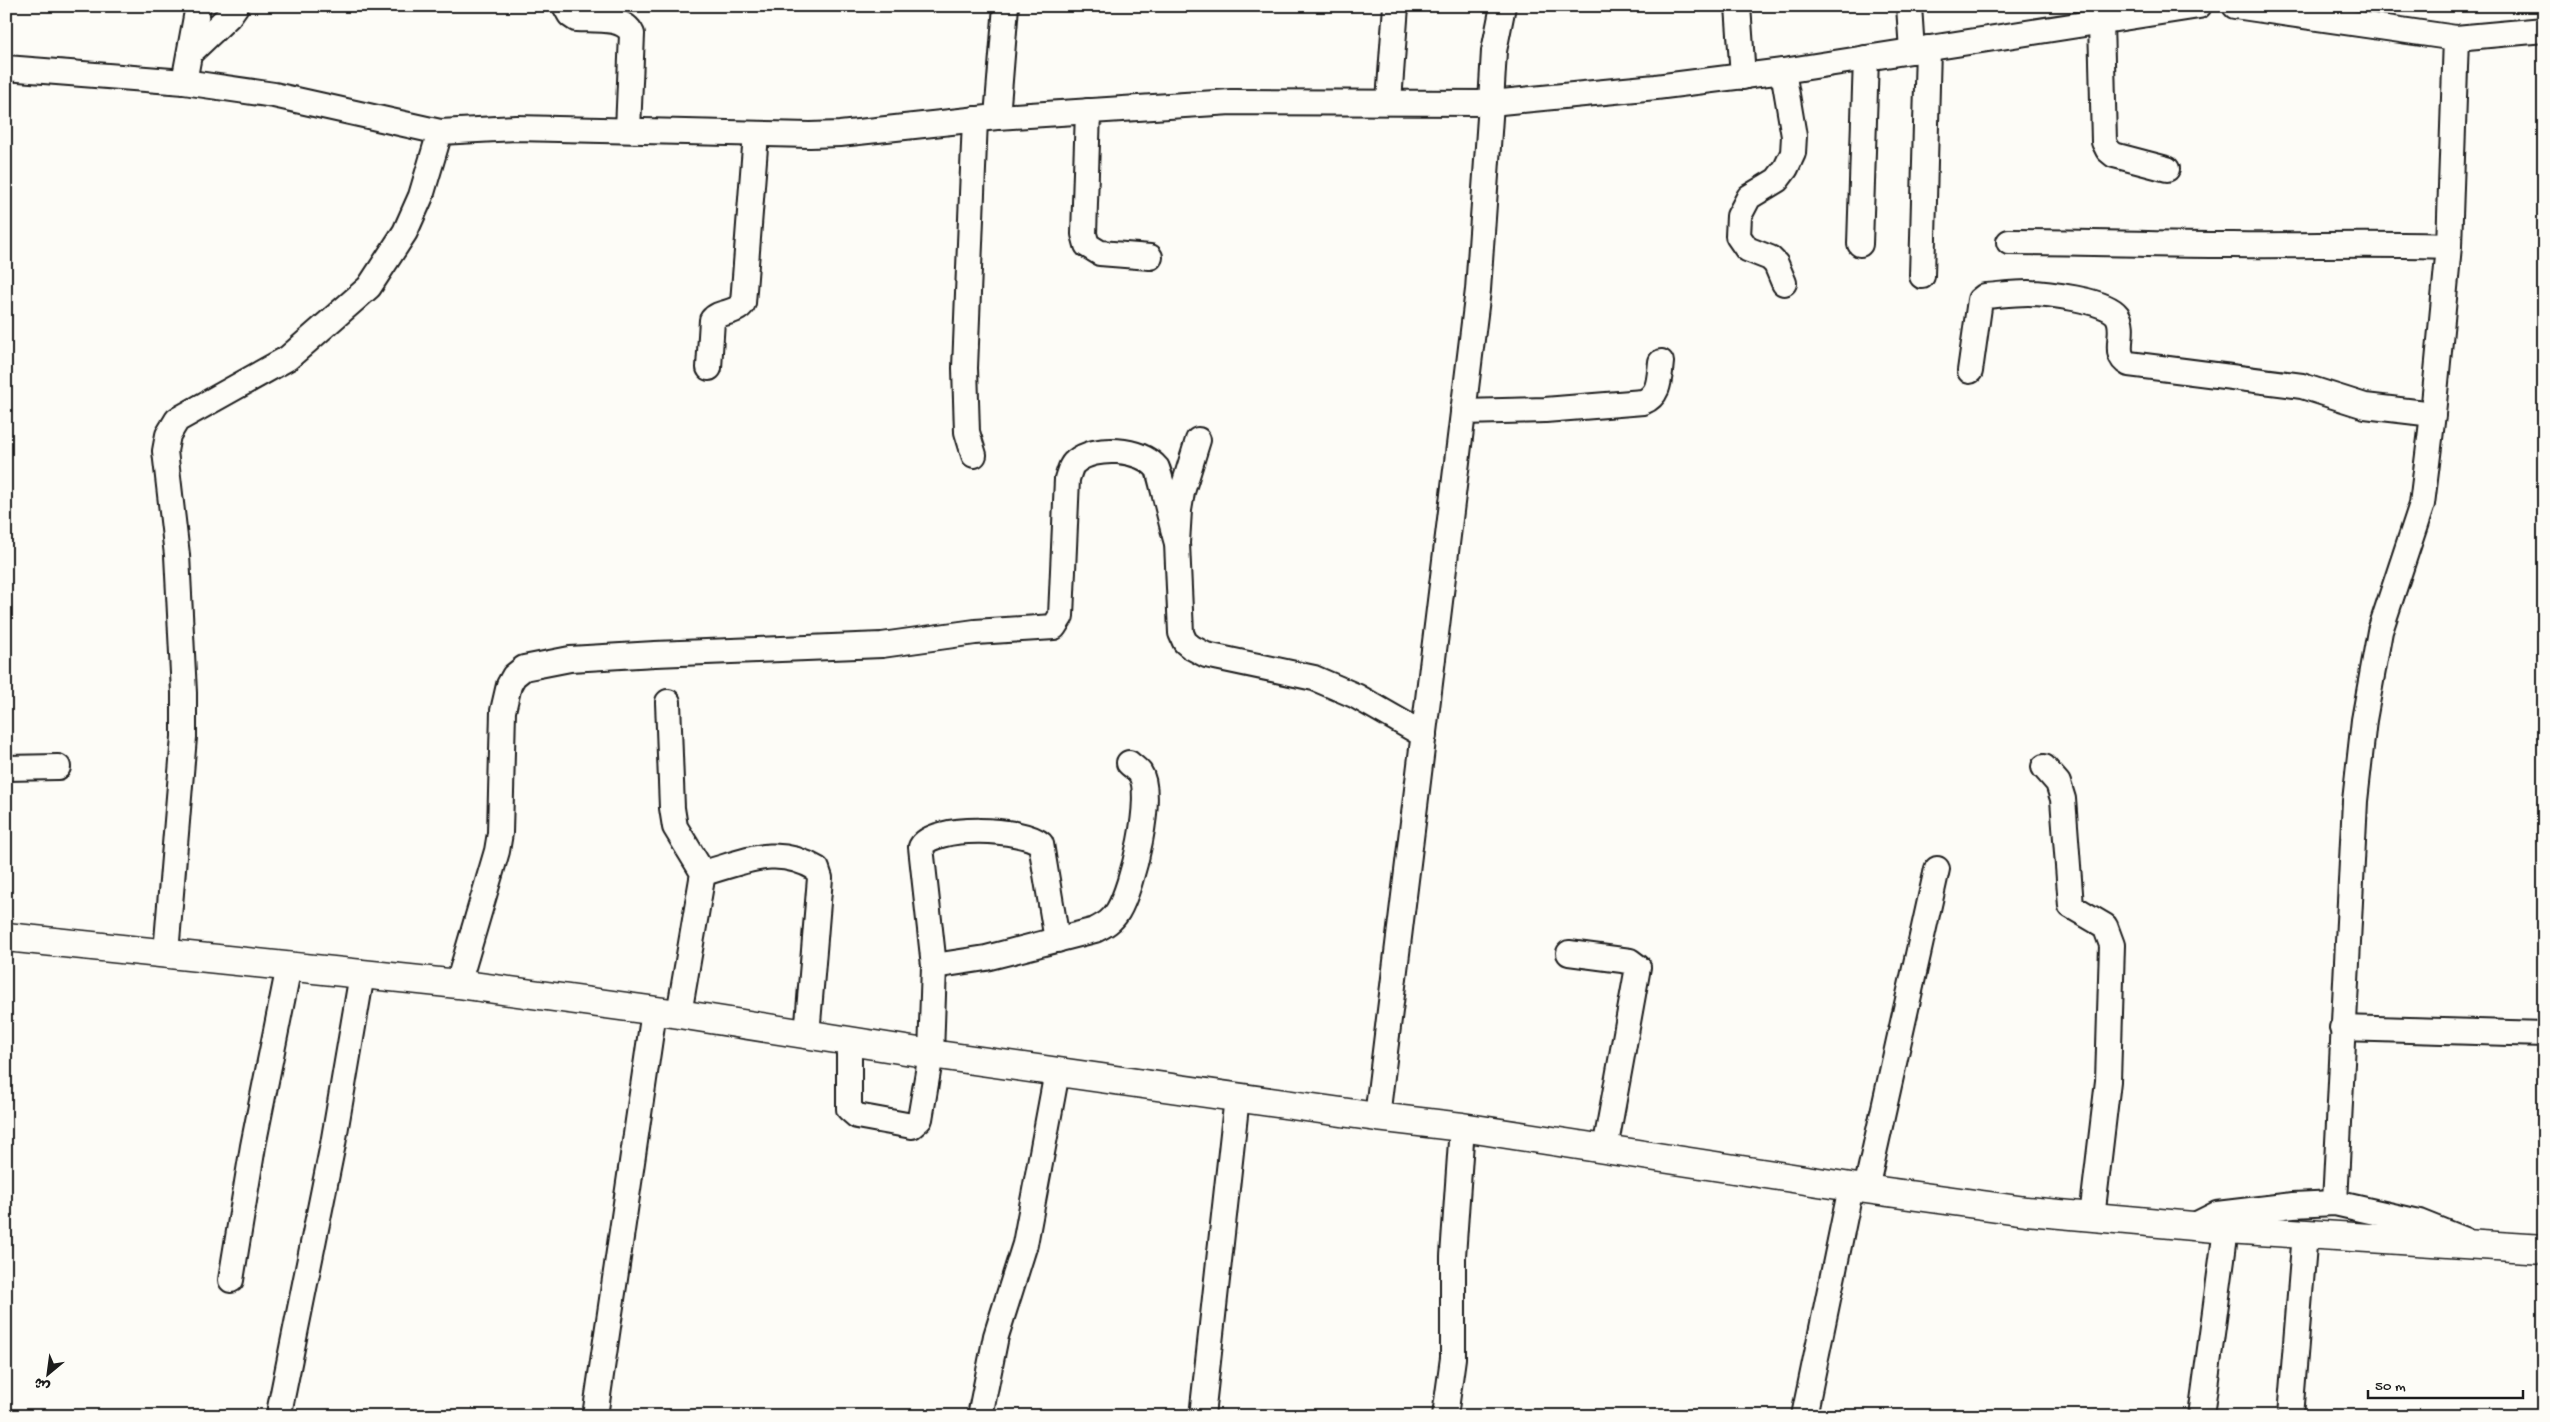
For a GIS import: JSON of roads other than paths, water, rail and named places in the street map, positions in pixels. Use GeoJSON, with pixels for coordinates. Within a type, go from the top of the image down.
{"type":"FeatureCollection","features":[{"type":"Feature","properties":{"kind":"main road"},"geometry":{"type":"LineString","coordinates":[[6,937],[458,984],[666,1012],[931,1054],[1377,1118],[1462,1127],[1859,1188],[2026,1211],[2226,1229],[2544,1249]]}},
{"type":"Feature","properties":{"kind":"street"},"geometry":{"type":"LineString","coordinates":[[184,82],[198,6]]}},
{"type":"Feature","properties":{"kind":"street"},"geometry":{"type":"LineString","coordinates":[[191,52],[229,16],[236,6]]}},
{"type":"Feature","properties":{"kind":"street"},"geometry":{"type":"LineString","coordinates":[[565,6],[570,15],[576,19],[621,22],[629,27],[632,34],[628,130]]}},
{"type":"Feature","properties":{"kind":"street"},"geometry":{"type":"LineString","coordinates":[[974,455],[966,418],[965,352],[986,118],[1006,6]]}},
{"type":"Feature","properties":{"kind":"street"},"geometry":{"type":"LineString","coordinates":[[1389,101],[1396,6]]}},
{"type":"Feature","properties":{"kind":"street"},"geometry":{"type":"LineString","coordinates":[[1377,1118],[1478,290],[1494,51],[1503,6]]}},
{"type":"Feature","properties":{"kind":"street"},"geometry":{"type":"LineString","coordinates":[[1738,6],[1743,77]]}},
{"type":"Feature","properties":{"kind":"street"},"geometry":{"type":"LineString","coordinates":[[1909,6],[1920,50],[1922,276]]}},
{"type":"Feature","properties":{"kind":"street"},"geometry":{"type":"LineString","coordinates":[[6,68],[184,82],[274,95],[440,132],[516,128],[756,134],[840,134],[986,118],[1231,102],[1389,101],[1491,103],[1743,77],[2199,6]]}},
{"type":"Feature","properties":{"kind":"street"},"geometry":{"type":"LineString","coordinates":[[2235,6],[2456,38],[2544,30]]}},
{"type":"Feature","properties":{"kind":"street"},"geometry":{"type":"LineString","coordinates":[[2101,21],[2104,142],[2108,150],[2114,155],[2167,168]]}},
{"type":"Feature","properties":{"kind":"street"},"geometry":{"type":"LineString","coordinates":[[2334,1204],[2355,801],[2364,720],[2380,631],[2422,504],[2433,414],[2449,246],[2456,38]]}},
{"type":"Feature","properties":{"kind":"street"},"geometry":{"type":"LineString","coordinates":[[1860,244],[1866,58]]}},
{"type":"Feature","properties":{"kind":"street"},"geometry":{"type":"LineString","coordinates":[[1783,71],[1794,136],[1793,153],[1786,168],[1777,180],[1749,197],[1739,216],[1738,236],[1747,248],[1770,258],[1776,264],[1784,283]]}},
{"type":"Feature","properties":{"kind":"street"},"geometry":{"type":"LineString","coordinates":[[1088,111],[1084,234],[1087,245],[1100,253],[1150,257]]}},
{"type":"Feature","properties":{"kind":"street"},"geometry":{"type":"LineString","coordinates":[[166,953],[184,737],[184,693],[177,555],[165,451],[168,435],[177,420],[288,358],[369,287],[405,232],[421,196],[440,132]]}},
{"type":"Feature","properties":{"kind":"street"},"geometry":{"type":"LineString","coordinates":[[709,368],[712,320],[716,316],[740,308],[743,303],[756,134]]}},
{"type":"Feature","properties":{"kind":"street"},"geometry":{"type":"LineString","coordinates":[[2009,242],[2132,242],[2232,246],[2381,243],[2449,246]]}},
{"type":"Feature","properties":{"kind":"street"},"geometry":{"type":"LineString","coordinates":[[1970,371],[1980,300],[1985,296],[2028,293],[2094,303],[2106,307],[2117,315],[2121,329],[2120,354],[2123,361],[2129,364],[2302,386],[2365,406],[2433,414]]}},
{"type":"Feature","properties":{"kind":"street"},"geometry":{"type":"LineString","coordinates":[[1463,412],[1545,410],[1642,402],[1650,399],[1657,389],[1661,362]]}},
{"type":"Feature","properties":{"kind":"street"},"geometry":{"type":"LineString","coordinates":[[1198,440],[1182,492],[1177,543],[1181,633],[1185,642],[1206,655],[1314,678],[1356,696],[1424,736]]}},
{"type":"Feature","properties":{"kind":"street"},"geometry":{"type":"LineString","coordinates":[[458,984],[497,851],[500,833],[503,711],[509,685],[514,676],[524,668],[570,660],[655,654],[882,645],[974,632],[1054,627],[1060,616],[1067,479],[1073,463],[1085,455],[1114,451],[1143,457],[1158,469],[1177,543]]}},
{"type":"Feature","properties":{"kind":"street"},"geometry":{"type":"LineString","coordinates":[[595,1416],[666,1012],[703,873],[675,828],[672,808],[668,702]]}},
{"type":"Feature","properties":{"kind":"street"},"geometry":{"type":"LineString","coordinates":[[934,966],[986,958],[1095,930],[1110,922],[1119,910],[1135,870],[1146,797],[1140,773],[1129,763]]}},
{"type":"Feature","properties":{"kind":"street"},"geometry":{"type":"LineString","coordinates":[[6,768],[58,767]]}},
{"type":"Feature","properties":{"kind":"street"},"geometry":{"type":"LineString","coordinates":[[2044,767],[2058,784],[2063,799],[2068,897],[2071,906],[2105,926],[2112,944],[2108,1081],[2092,1217]]}},
{"type":"Feature","properties":{"kind":"street"},"geometry":{"type":"LineString","coordinates":[[849,1041],[849,1109],[857,1116],[912,1126],[920,1119],[931,1054],[934,966],[921,847],[928,839],[968,830],[1031,836],[1041,844],[1057,940]]}},
{"type":"Feature","properties":{"kind":"street"},"geometry":{"type":"LineString","coordinates":[[703,873],[768,856],[780,855],[818,869],[820,878],[808,1036]]}},
{"type":"Feature","properties":{"kind":"street"},"geometry":{"type":"LineString","coordinates":[[1804,1416],[1937,869]]}},
{"type":"Feature","properties":{"kind":"street"},"geometry":{"type":"LineString","coordinates":[[1568,953],[1630,961],[1638,967],[1605,1149]]}},
{"type":"Feature","properties":{"kind":"street"},"geometry":{"type":"LineString","coordinates":[[231,1280],[253,1146],[289,966]]}},
{"type":"Feature","properties":{"kind":"street"},"geometry":{"type":"LineString","coordinates":[[281,1416],[280,1408],[333,1144],[362,974]]}},
{"type":"Feature","properties":{"kind":"street"},"geometry":{"type":"LineString","coordinates":[[2342,1028],[2544,1034]]}},
{"type":"Feature","properties":{"kind":"street"},"geometry":{"type":"LineString","coordinates":[[980,1416],[996,1336],[1025,1244],[1057,1072]]}},
{"type":"Feature","properties":{"kind":"street"},"geometry":{"type":"LineString","coordinates":[[1202,1416],[1237,1097]]}},
{"type":"Feature","properties":{"kind":"street"},"geometry":{"type":"LineString","coordinates":[[1445,1416],[1453,1358],[1453,1256],[1462,1127]]}},
{"type":"Feature","properties":{"kind":"street"},"geometry":{"type":"LineString","coordinates":[[2193,1226],[2217,1214],[2293,1205],[2334,1204],[2419,1222],[2475,1245]]}},
{"type":"Feature","properties":{"kind":"street"},"geometry":{"type":"LineString","coordinates":[[2201,1416],[2226,1229]]}},
{"type":"Feature","properties":{"kind":"street"},"geometry":{"type":"LineString","coordinates":[[2290,1416],[2305,1234]]}}]}
